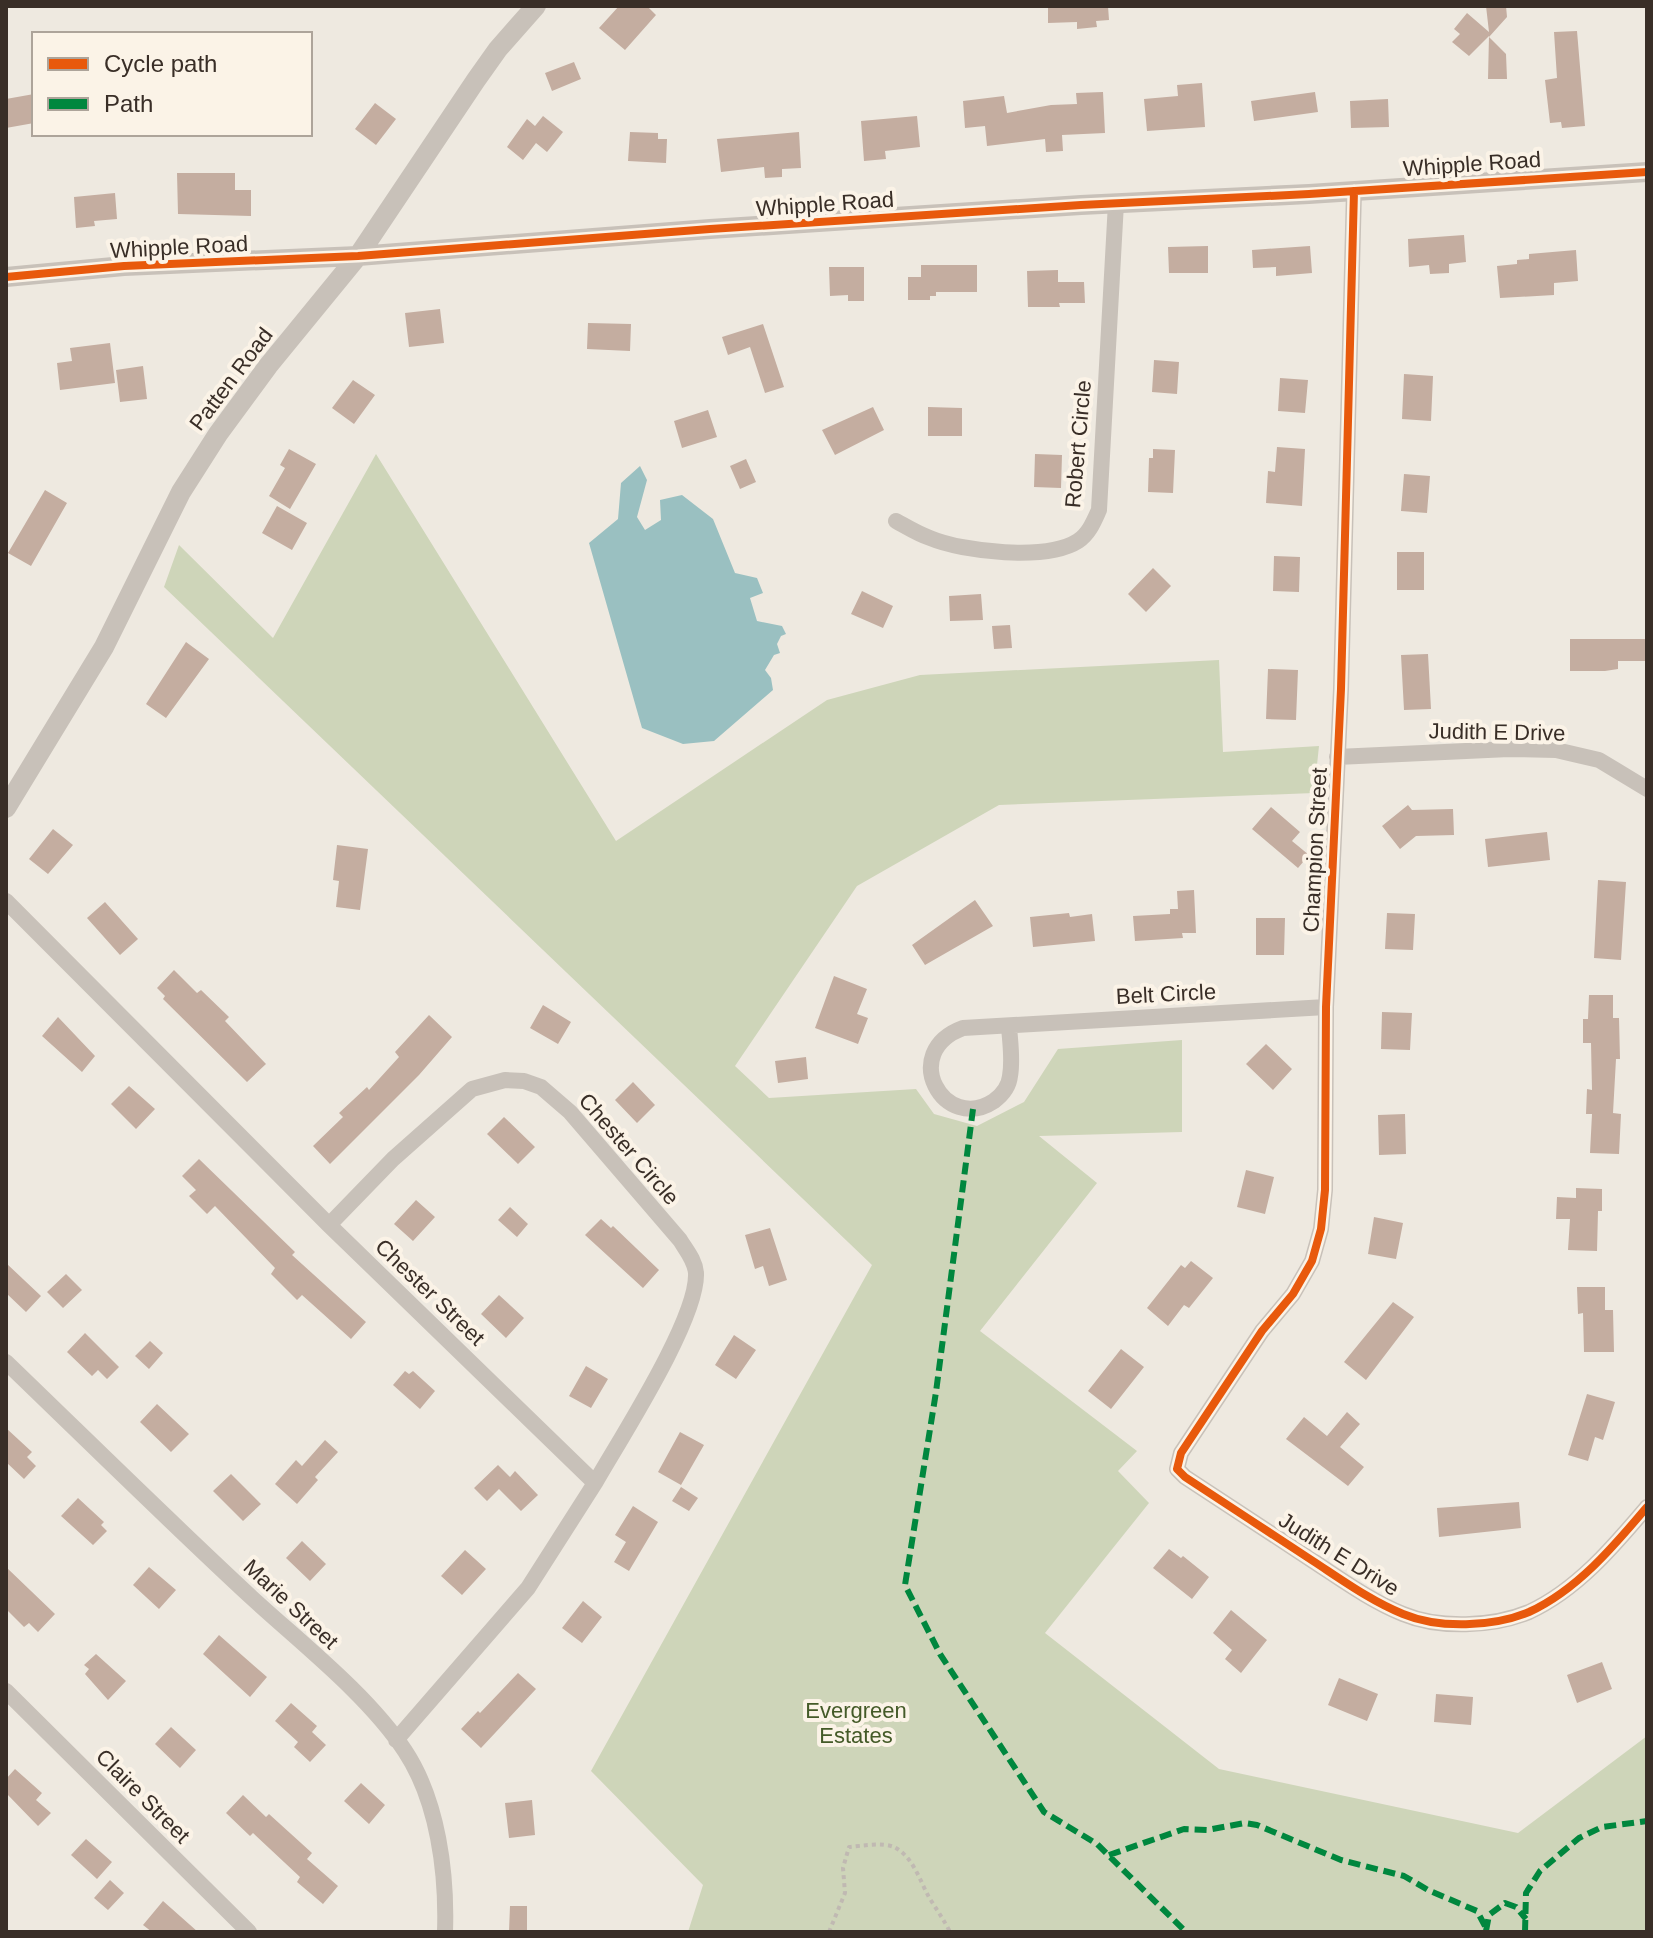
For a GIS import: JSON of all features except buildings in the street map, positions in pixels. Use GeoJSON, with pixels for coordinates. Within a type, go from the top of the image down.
{"type":"FeatureCollection","features":[{"type":"Feature","properties":{"kind":"street","name":"Patten Road"},"geometry":{"type":"LineString","coordinates":[[6,808],[104,647],[164,524],[198,464],[259,378],[358,256],[483,70],[536,6]]}},
{"type":"Feature","properties":{"kind":"street","name":"Whipple Road"},"geometry":{"type":"LineString","coordinates":[[6,277],[124,266],[358,256],[710,229],[1647,172]]}},
{"type":"Feature","properties":{"kind":"street","name":"Champion Street"},"geometry":{"type":"LineString","coordinates":[[1177,1469],[1181,1453],[1262,1331],[1293,1294],[1312,1261],[1321,1229],[1325,1190],[1326,1007],[1337,757],[1354,191]]}},
{"type":"Feature","properties":{"kind":"street","name":"Robert Circle"},"geometry":{"type":"LineString","coordinates":[[896,521],[929,538],[964,548],[1002,552],[1065,547],[1081,539],[1092,526],[1099,510],[1116,203]]}},
{"type":"Feature","properties":{"kind":"street","name":"Judith E Drive"},"geometry":{"type":"LineString","coordinates":[[1337,757],[1509,749],[1556,750],[1599,760],[1647,789]]}},
{"type":"Feature","properties":{"kind":"street","name":"Chester Street"},"geometry":{"type":"LineString","coordinates":[[6,901],[329,1225],[595,1483]]}},
{"type":"Feature","properties":{"kind":"street","name":"Belt Circle"},"geometry":{"type":"LineString","coordinates":[[1009,1026],[1010,1076],[1006,1089],[986,1106],[973,1109],[947,1101],[932,1080],[930,1066],[940,1042],[963,1028],[1326,1007]]}},
{"type":"Feature","properties":{"kind":"street","name":"Chester Circle"},"geometry":{"type":"LineString","coordinates":[[329,1225],[393,1159],[472,1089],[505,1080],[524,1081],[541,1087],[570,1112],[680,1240],[692,1258],[696,1276],[684,1322],[595,1483]]}},
{"type":"Feature","properties":{"kind":"street","name":"Marie Street"},"geometry":{"type":"LineString","coordinates":[[6,1362],[140,1493],[370,1707],[396,1740],[421,1782],[439,1843],[446,1890],[445,1932]]}},
{"type":"Feature","properties":{"kind":"street","name":"Judith E Drive"},"geometry":{"type":"LineString","coordinates":[[1177,1469],[1350,1585],[1404,1615],[1439,1622],[1495,1623],[1530,1611],[1574,1582],[1611,1550],[1647,1507]]}},
{"type":"Feature","properties":{"kind":"street"},"geometry":{"type":"LineString","coordinates":[[396,1740],[528,1588],[595,1483]]}},
{"type":"Feature","properties":{"kind":"street","name":"Claire Street"},"geometry":{"type":"LineString","coordinates":[[6,1691],[249,1932]]}},
{"type":"Feature","properties":{"kind":"path"},"geometry":{"type":"LineString","coordinates":[[829,1932],[845,1893],[843,1868],[849,1847],[869,1845],[893,1846],[907,1859],[918,1872],[950,1932]]}},
{"type":"Feature","properties":{"kind":"green space","name":"Evergreen Estates"},"geometry":{"type":"Polygon","coordinates":[[[376,454],[616,841],[827,700],[920,675],[1219,660],[1223,752],[1319,746],[1314,793],[999,805],[857,886],[735,1066],[769,1098],[916,1089],[934,1114],[977,1126],[1024,1102],[1058,1049],[1182,1040],[1182,1132],[1039,1136],[1097,1183],[980,1331],[1137,1451],[1118,1471],[1149,1503],[1045,1633],[1219,1769],[1518,1833],[1647,1736],[1647,1932],[688,1932],[703,1885],[591,1771],[872,1265],[164,587],[179,545],[273,638],[376,454]]]}},
{"type":"Feature","properties":{"kind":"water"},"geometry":{"type":"Polygon","coordinates":[[[640,466],[647,480],[637,517],[645,530],[661,520],[660,500],[682,495],[713,519],[735,573],[757,578],[763,593],[750,598],[757,621],[782,626],[786,634],[777,644],[780,653],[774,655],[765,670],[771,678],[773,690],[714,741],[683,744],[642,728],[589,543],[618,519],[621,483],[640,466]]]}},
{"type":"Feature","properties":{"kind":"marked path"},"geometry":{"type":"LineString","coordinates":[[973,1109],[936,1392],[905,1585],[940,1654],[1044,1812],[1097,1844],[1186,1932]]}},
{"type":"Feature","properties":{"kind":"marked path"},"geometry":{"type":"LineString","coordinates":[[1525,1932],[1526,1893],[1540,1871],[1579,1838],[1602,1827],[1647,1821]]}},
{"type":"Feature","properties":{"kind":"marked path"},"geometry":{"type":"LineString","coordinates":[[1109,1855],[1184,1829],[1207,1830],[1245,1823],[1257,1825],[1341,1860],[1404,1876],[1477,1911],[1485,1926]]}},
{"type":"Feature","properties":{"kind":"marked path"},"geometry":{"type":"LineString","coordinates":[[1486,1931],[1489,1915],[1505,1903],[1516,1907],[1526,1919]]}},
{"type":"Feature","properties":{"kind":"cycle path"},"geometry":{"type":"LineString","coordinates":[[6,277],[124,266],[358,256],[710,229],[1647,172]]}},
{"type":"Feature","properties":{"kind":"cycle path"},"geometry":{"type":"LineString","coordinates":[[1354,191],[1341,689],[1326,1007],[1325,1190],[1321,1229],[1312,1261],[1293,1294],[1262,1331],[1181,1453],[1177,1469],[1368,1597],[1417,1619],[1449,1624],[1499,1621],[1546,1603],[1594,1566],[1647,1507]]}}]}
